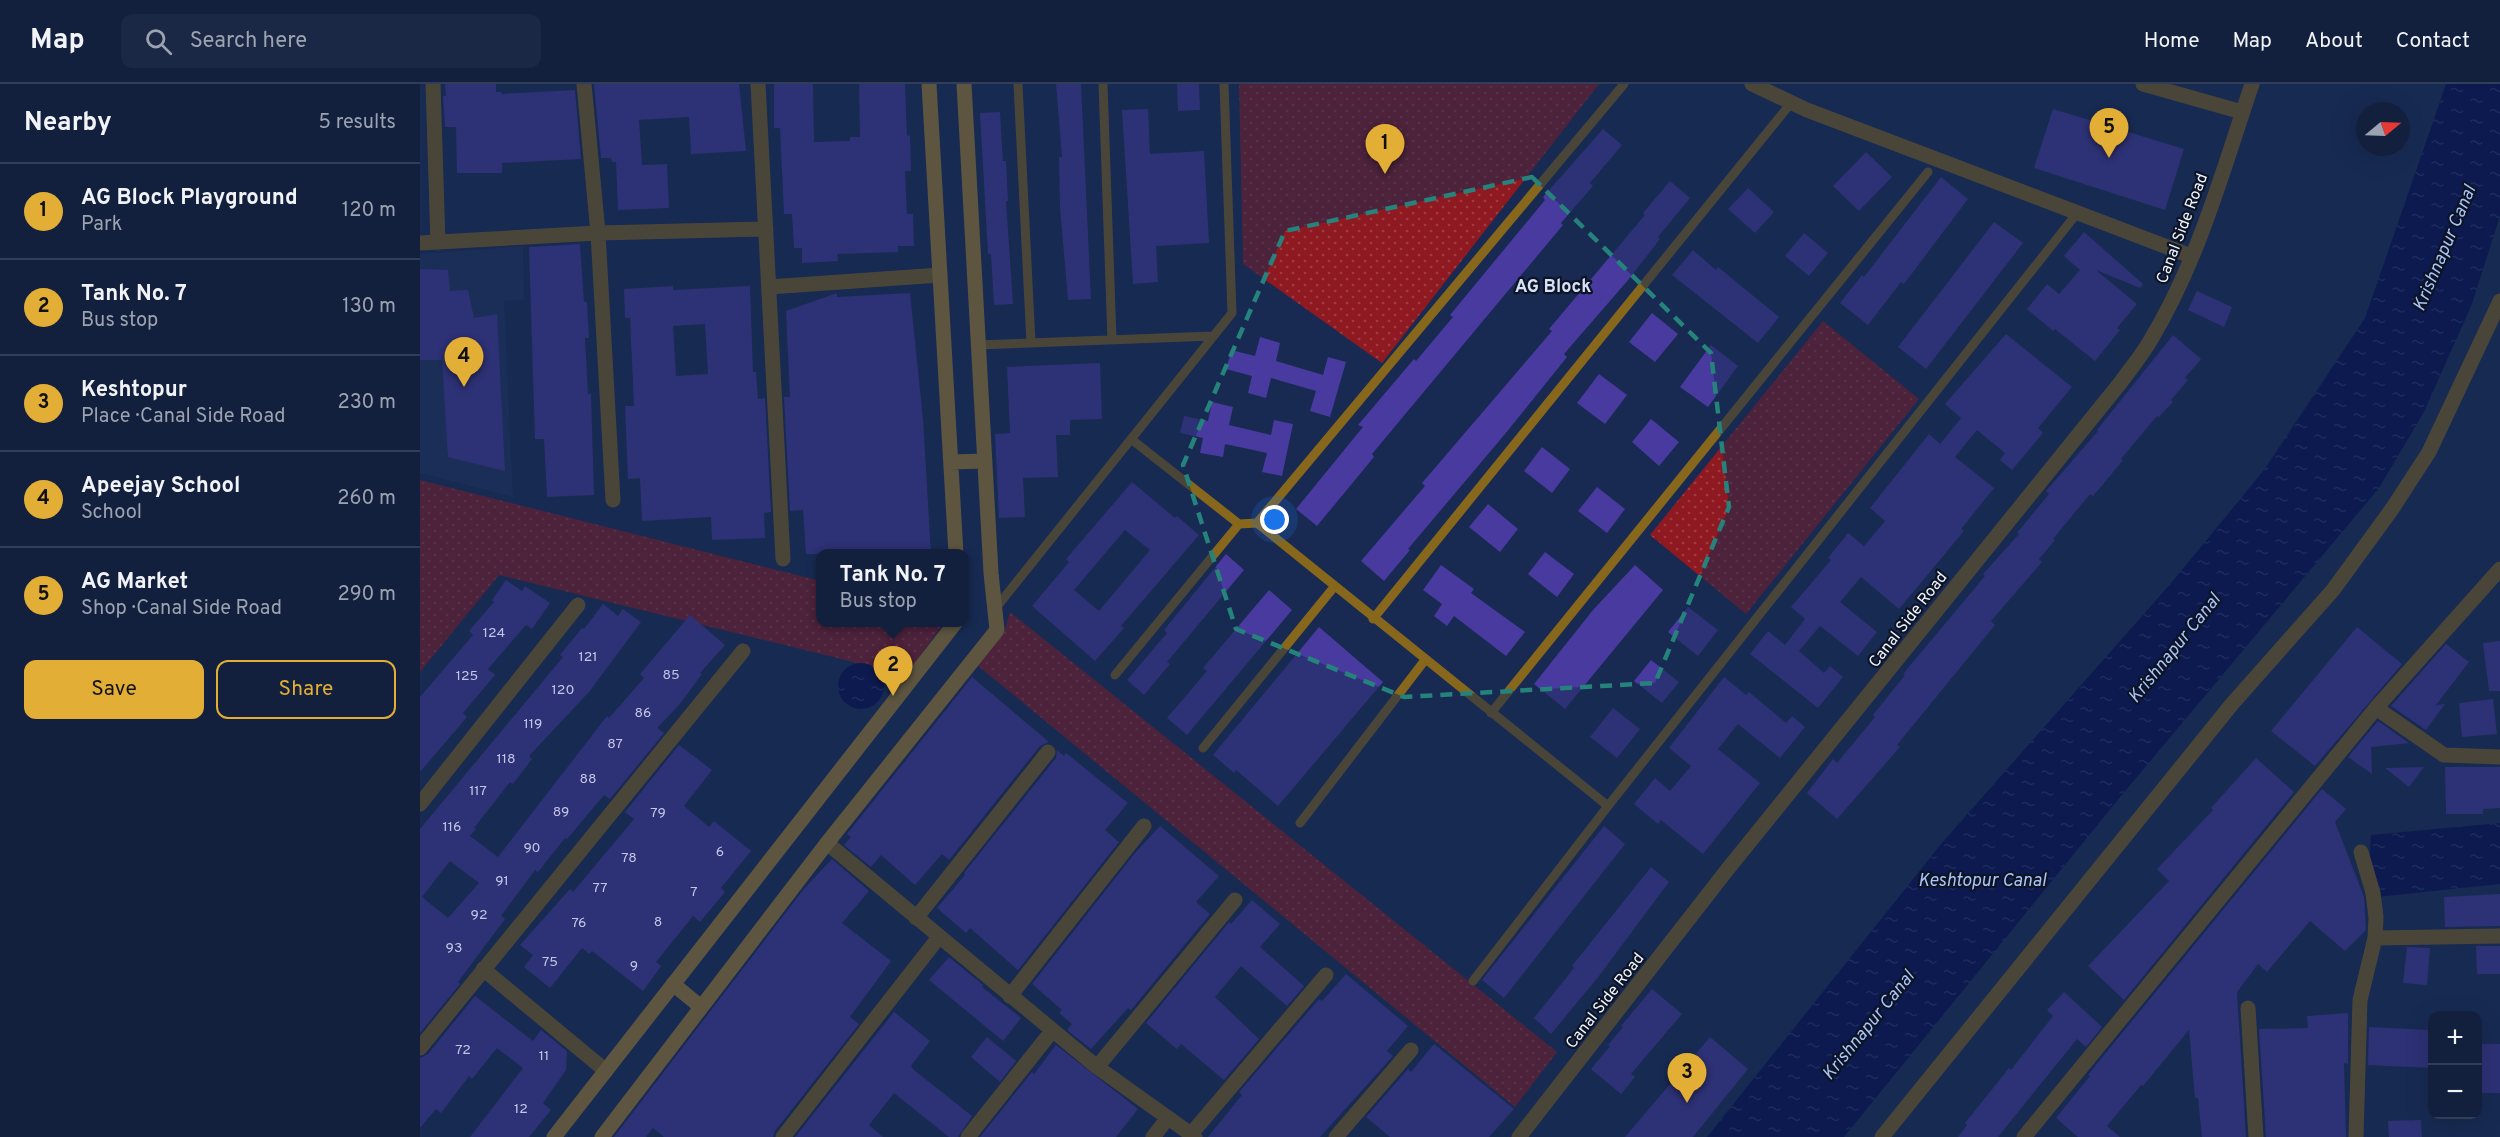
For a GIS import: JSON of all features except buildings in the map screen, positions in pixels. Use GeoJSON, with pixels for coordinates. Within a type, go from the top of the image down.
{"type":"FeatureCollection","features":[{"type":"Feature","properties":{"kind":"main road"},"geometry":{"type":"LineString","coordinates":[[929,84],[956,549]]}},
{"type":"Feature","properties":{"kind":"main road"},"geometry":{"type":"LineString","coordinates":[[602,1137],[827,843],[997,630],[964,84]]}},
{"type":"Feature","properties":{"kind":"main road"},"geometry":{"type":"LineString","coordinates":[[951,462],[985,461]]}},
{"type":"Feature","properties":{"kind":"main road"},"geometry":{"type":"LineString","coordinates":[[554,1137],[952,627]]}},
{"type":"Feature","properties":{"kind":"main road"},"geometry":{"type":"LineString","coordinates":[[673,984],[701,1007]]}},
{"type":"Feature","properties":{"kind":"street"},"geometry":{"type":"LineString","coordinates":[[433,84],[438,243]]}},
{"type":"Feature","properties":{"kind":"street"},"geometry":{"type":"LineString","coordinates":[[584,84],[598,233],[613,500]]}},
{"type":"Feature","properties":{"kind":"street"},"geometry":{"type":"LineString","coordinates":[[759,84],[783,559]]}},
{"type":"Feature","properties":{"kind":"street"},"geometry":{"type":"LineString","coordinates":[[1752,84],[1791,103],[2191,256]]}},
{"type":"Feature","properties":{"kind":"street"},"geometry":{"type":"LineString","coordinates":[[2143,84],[2242,112]]}},
{"type":"Feature","properties":{"kind":"street","name":"Canal Side Road"},"geometry":{"type":"LineString","coordinates":[[1520,1137],[1727,870],[2121,382],[2150,341],[2175,294],[2191,256],[2252,84]]}},
{"type":"Feature","properties":{"kind":"street"},"geometry":{"type":"LineString","coordinates":[[420,243],[598,233],[766,229]]}},
{"type":"Feature","properties":{"kind":"street"},"geometry":{"type":"LineString","coordinates":[[769,287],[940,275]]}},
{"type":"Feature","properties":{"kind":"street"},"geometry":{"type":"LineString","coordinates":[[1882,1137],[2232,704],[2333,590],[2392,509],[2429,452],[2500,301]]}},
{"type":"Feature","properties":{"kind":"street"},"geometry":{"type":"LineString","coordinates":[[2024,1137],[2376,708],[2500,569]]}},
{"type":"Feature","properties":{"kind":"street"},"geometry":{"type":"LineString","coordinates":[[420,804],[578,605]]}},
{"type":"Feature","properties":{"kind":"street"},"geometry":{"type":"LineString","coordinates":[[420,1048],[743,651]]}},
{"type":"Feature","properties":{"kind":"street"},"geometry":{"type":"LineString","coordinates":[[2376,708],[2444,755],[2500,757]]}},
{"type":"Feature","properties":{"kind":"street"},"geometry":{"type":"LineString","coordinates":[[916,918],[1048,752]]}},
{"type":"Feature","properties":{"kind":"street"},"geometry":{"type":"LineString","coordinates":[[1010,996],[1144,826]]}},
{"type":"Feature","properties":{"kind":"street"},"geometry":{"type":"LineString","coordinates":[[827,843],[1096,1067],[1167,1119],[1193,1135],[1326,975]]}},
{"type":"Feature","properties":{"kind":"street"},"geometry":{"type":"LineString","coordinates":[[2356,1137],[2360,1000],[2375,938],[2376,917],[2373,892],[2361,852]]}},
{"type":"Feature","properties":{"kind":"street"},"geometry":{"type":"LineString","coordinates":[[1096,1067],[1235,900]]}},
{"type":"Feature","properties":{"kind":"street"},"geometry":{"type":"LineString","coordinates":[[2375,938],[2500,936]]}},
{"type":"Feature","properties":{"kind":"street"},"geometry":{"type":"LineString","coordinates":[[783,1137],[939,938]]}},
{"type":"Feature","properties":{"kind":"street"},"geometry":{"type":"LineString","coordinates":[[483,969],[606,1071]]}},
{"type":"Feature","properties":{"kind":"street"},"geometry":{"type":"LineString","coordinates":[[2247,1008],[2256,1137]]}},
{"type":"Feature","properties":{"kind":"street"},"geometry":{"type":"LineString","coordinates":[[968,1137],[1052,1030]]}},
{"type":"Feature","properties":{"kind":"street"},"geometry":{"type":"LineString","coordinates":[[1336,1137],[1411,1050]]}},
{"type":"Feature","properties":{"kind":"street"},"geometry":{"type":"LineString","coordinates":[[1153,1137],[1167,1119]]}},
{"type":"Feature","properties":{"kind":"lane"},"geometry":{"type":"LineString","coordinates":[[1018,84],[1031,343]]}},
{"type":"Feature","properties":{"kind":"lane"},"geometry":{"type":"LineString","coordinates":[[1103,84],[1112,340]]}},
{"type":"Feature","properties":{"kind":"lane"},"geometry":{"type":"LineString","coordinates":[[995,609],[1232,313],[1224,84]]}},
{"type":"Feature","properties":{"kind":"lane"},"geometry":{"type":"LineString","coordinates":[[1257,523],[1624,84]]}},
{"type":"Feature","properties":{"kind":"lane"},"geometry":{"type":"LineString","coordinates":[[1373,619],[1791,103]]}},
{"type":"Feature","properties":{"kind":"lane"},"geometry":{"type":"LineString","coordinates":[[1491,713],[1929,172]]}},
{"type":"Feature","properties":{"kind":"lane"},"geometry":{"type":"LineString","coordinates":[[1473,981],[1608,806],[2078,212]]}},
{"type":"Feature","properties":{"kind":"lane"},"geometry":{"type":"LineString","coordinates":[[978,345],[1213,336]]}},
{"type":"Feature","properties":{"kind":"lane"},"geometry":{"type":"LineString","coordinates":[[1131,439],[1239,524],[1257,523],[1373,619],[1608,806]]}},
{"type":"Feature","properties":{"kind":"lane"},"geometry":{"type":"LineString","coordinates":[[1115,675],[1239,524]]}},
{"type":"Feature","properties":{"kind":"lane"},"geometry":{"type":"LineString","coordinates":[[1203,748],[1334,587]]}},
{"type":"Feature","properties":{"kind":"lane"},"geometry":{"type":"LineString","coordinates":[[1300,822],[1425,660]]}},
{"type":"Feature","properties":{"kind":"highlighted area"},"geometry":{"type":"Polygon","coordinates":[[[1532,177],[1711,353],[1729,507],[1655,683],[1404,697],[1236,629],[1183,465],[1285,231],[1532,177]]]}},
{"type":"Feature","properties":{"kind":"shaded area"},"geometry":{"type":"Polygon","coordinates":[[[1239,84],[1599,84],[1382,363],[1243,264],[1239,84]]]}},
{"type":"Feature","properties":{"kind":"shaded area"},"geometry":{"type":"Polygon","coordinates":[[[523,246],[524,300],[504,301],[513,497],[420,473],[420,254],[523,246]]]}},
{"type":"Feature","properties":{"kind":"shaded area"},"geometry":{"type":"Polygon","coordinates":[[[1823,321],[1919,399],[1746,614],[1650,535],[1823,321]]]}},
{"type":"Feature","properties":{"kind":"shaded area"},"geometry":{"type":"Polygon","coordinates":[[[420,480],[816,580],[816,627],[941,627],[906,675],[499,575],[420,672],[420,480]]]}},
{"type":"Feature","properties":{"kind":"shaded area"},"geometry":{"type":"Polygon","coordinates":[[[1010,612],[1557,1052],[1515,1107],[977,665],[1004,633],[1010,612]]]}},
{"type":"Feature","properties":{"kind":"water","name":"Keshtopur Canal"},"geometry":{"type":"Polygon","coordinates":[[[2446,84],[2500,84],[2500,216],[2472,304],[2424,412],[2379,488],[2121,796],[1844,1137],[1707,1137],[1941,844],[2172,582],[2264,470],[2365,318],[2446,84]]]}},
{"type":"Feature","properties":{"kind":"water"},"geometry":{"type":"Polygon","coordinates":[[[861,663],[877,670],[884,686],[877,702],[861,709],[845,702],[838,686],[845,670],[861,663]]]}},
{"type":"Feature","properties":{"kind":"water"},"geometry":{"type":"Polygon","coordinates":[[[2500,823],[2500,884],[2377,897],[2369,868],[2371,835],[2500,823]]]}},
{"type":"Feature","properties":{"kind":"place","name":"AG Market"},"geometry":{"type":"Point","coordinates":[2109,158]}},
{"type":"Feature","properties":{"kind":"place","name":"AG Block Playground"},"geometry":{"type":"Point","coordinates":[1385,174]}},
{"type":"Feature","properties":{"kind":"place","name":"Apeejay School"},"geometry":{"type":"Point","coordinates":[464,387]}},
{"type":"Feature","properties":{"kind":"place","name":"Tank No. 7"},"geometry":{"type":"Point","coordinates":[893,696]}},
{"type":"Feature","properties":{"kind":"place","name":"Keshtopur"},"geometry":{"type":"Point","coordinates":[1687,1103]}},
{"type":"Feature","properties":{"kind":"district","name":"AG Block"},"geometry":{"type":"Point","coordinates":[1553,286]}},
{"type":"Feature","properties":{"kind":"water label","name":"Krishnapur Canal"},"geometry":{"type":"Point","coordinates":[2444,248]}},
{"type":"Feature","properties":{"kind":"water label","name":"Krishnapur Canal"},"geometry":{"type":"Point","coordinates":[2174,648]}},
{"type":"Feature","properties":{"kind":"water label","name":"Krishnapur Canal"},"geometry":{"type":"Point","coordinates":[1868,1025]}}]}
